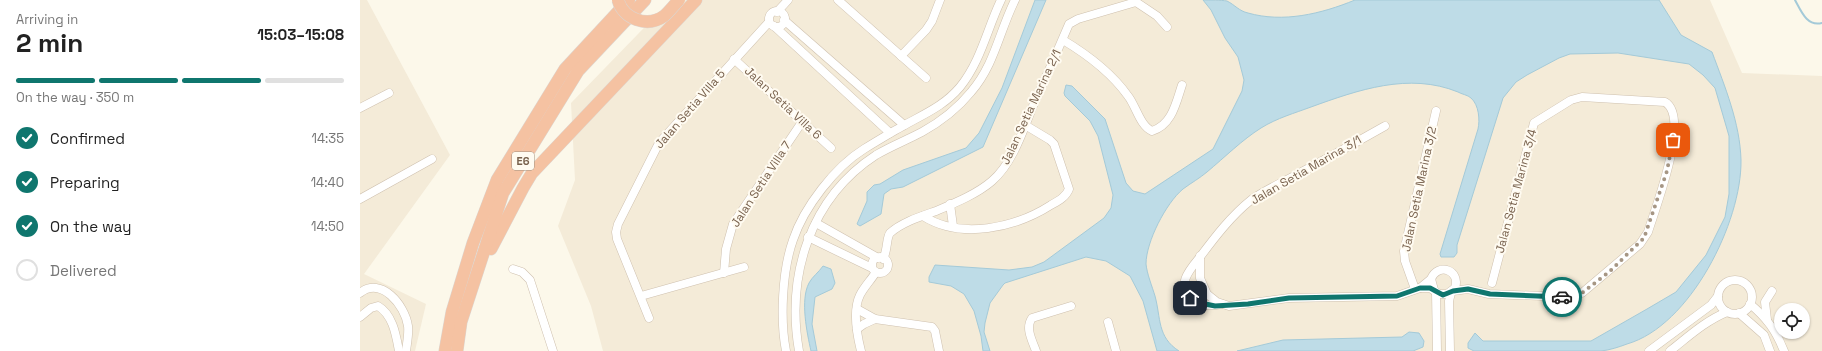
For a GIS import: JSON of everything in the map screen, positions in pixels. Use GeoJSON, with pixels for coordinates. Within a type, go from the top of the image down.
{"type":"FeatureCollection","features":[{"type":"Feature","properties":{"kind":"highway"},"geometry":{"type":"LineString","coordinates":[[618,0],[624,12],[630,18],[646,22],[654,21],[663,16],[679,0]]}},
{"type":"Feature","properties":{"kind":"highway","name":"E6"},"geometry":{"type":"LineString","coordinates":[[445,351],[452,312],[473,243],[497,180],[565,69],[629,0]]}},
{"type":"Feature","properties":{"kind":"highway","name":"E6"},"geometry":{"type":"LineString","coordinates":[[457,351],[461,322],[502,193],[578,71],[645,0]]}},
{"type":"Feature","properties":{"kind":"highway"},"geometry":{"type":"LineString","coordinates":[[461,322],[495,241],[532,173],[696,0]]}},
{"type":"Feature","properties":{"kind":"street"},"geometry":{"type":"LineString","coordinates":[[788,0],[777,12],[771,14],[771,24],[890,133]]}},
{"type":"Feature","properties":{"kind":"street"},"geometry":{"type":"LineString","coordinates":[[838,0],[926,78]]}},
{"type":"Feature","properties":{"kind":"street"},"geometry":{"type":"LineString","coordinates":[[901,56],[926,30],[932,21],[940,0]]}},
{"type":"Feature","properties":{"kind":"street"},"geometry":{"type":"LineString","coordinates":[[786,351],[782,314],[784,289],[792,241],[802,220],[818,194],[839,170],[862,150],[939,107],[960,87],[975,65],[1001,0]]}},
{"type":"Feature","properties":{"kind":"street"},"geometry":{"type":"LineString","coordinates":[[799,351],[795,312],[796,284],[801,258],[808,237],[828,200],[844,181],[860,167],[876,155],[922,132],[948,114],[971,92],[988,70],[1006,17],[1015,0]]}},
{"type":"Feature","properties":{"kind":"street","name":"Jalan Setia Marina 2/1"},"geometry":{"type":"LineString","coordinates":[[880,258],[888,249],[888,236],[891,233],[923,216],[976,192],[993,181],[1008,161],[1069,24],[1078,19],[1136,2],[1157,16],[1167,27]]}},
{"type":"Feature","properties":{"kind":"street"},"geometry":{"type":"LineString","coordinates":[[777,12],[783,15],[784,20],[904,126]]}},
{"type":"Feature","properties":{"kind":"street"},"geometry":{"type":"LineString","coordinates":[[771,24],[781,26],[784,20]]}},
{"type":"Feature","properties":{"kind":"street","name":"Jalan Setia Villa 5"},"geometry":{"type":"LineString","coordinates":[[649,318],[617,239],[618,224],[655,147],[734,59],[771,24]]}},
{"type":"Feature","properties":{"kind":"street"},"geometry":{"type":"LineString","coordinates":[[1063,40],[1085,54],[1107,72],[1129,97],[1142,122],[1152,131],[1165,124],[1174,111],[1182,85]]}},
{"type":"Feature","properties":{"kind":"street","name":"Jalan Setia Villa 6"},"geometry":{"type":"LineString","coordinates":[[734,59],[831,148]]}},
{"type":"Feature","properties":{"kind":"street"},"geometry":{"type":"LineString","coordinates":[[360,108],[389,93]]}},
{"type":"Feature","properties":{"kind":"street","name":"Jalan Setia Marina 3/4"},"geometry":{"type":"LineString","coordinates":[[1492,283],[1534,123],[1571,100],[1582,97],[1665,102],[1670,105],[1673,111],[1674,129],[1672,151],[1648,232],[1640,244],[1582,293],[1566,297],[1500,295]]}},
{"type":"Feature","properties":{"kind":"street","name":"Jalan Setia Marina 3/2"},"geometry":{"type":"LineString","coordinates":[[1417,289],[1405,261],[1404,251],[1436,111]]}},
{"type":"Feature","properties":{"kind":"street","name":"Jalan Setia Villa 7"},"geometry":{"type":"LineString","coordinates":[[724,273],[726,249],[733,224],[802,122]]}},
{"type":"Feature","properties":{"kind":"street"},"geometry":{"type":"LineString","coordinates":[[923,216],[931,221],[953,226],[987,228],[1016,223],[1038,213],[1067,193],[1069,189],[1054,144],[1025,125]]}},
{"type":"Feature","properties":{"kind":"street","name":"Jalan Setia Marina 3/1"},"geometry":{"type":"LineString","coordinates":[[1185,277],[1210,241],[1230,219],[1255,198],[1385,126]]}},
{"type":"Feature","properties":{"kind":"street"},"geometry":{"type":"LineString","coordinates":[[360,199],[432,159]]}},
{"type":"Feature","properties":{"kind":"street"},"geometry":{"type":"LineString","coordinates":[[950,204],[953,226]]}},
{"type":"Feature","properties":{"kind":"street"},"geometry":{"type":"LineString","coordinates":[[808,237],[874,270],[883,272],[886,270],[887,264],[880,258],[816,223]]}},
{"type":"Feature","properties":{"kind":"street"},"geometry":{"type":"LineString","coordinates":[[1200,256],[1200,278],[1208,295],[1222,304]]}},
{"type":"Feature","properties":{"kind":"street"},"geometry":{"type":"LineString","coordinates":[[861,351],[857,329],[857,302],[874,270],[874,261],[880,258]]}},
{"type":"Feature","properties":{"kind":"street"},"geometry":{"type":"LineString","coordinates":[[641,296],[744,267]]}},
{"type":"Feature","properties":{"kind":"street"},"geometry":{"type":"LineString","coordinates":[[513,269],[522,272],[530,280],[553,351]]}},
{"type":"Feature","properties":{"kind":"street"},"geometry":{"type":"LineString","coordinates":[[1200,278],[1185,277],[1186,294],[1196,302],[1215,306],[1222,304],[1248,304],[1289,298],[1394,296],[1417,289],[1431,279],[1436,272],[1444,269],[1452,272],[1457,280],[1468,289]]}},
{"type":"Feature","properties":{"kind":"street"},"geometry":{"type":"LineString","coordinates":[[1431,279],[1435,291],[1437,351]]}},
{"type":"Feature","properties":{"kind":"street"},"geometry":{"type":"LineString","coordinates":[[1450,351],[1449,301],[1457,280]]}},
{"type":"Feature","properties":{"kind":"street"},"geometry":{"type":"LineString","coordinates":[[1649,351],[1711,305],[1718,296],[1721,287],[1729,281],[1739,281],[1750,290],[1750,304],[1739,313]]}},
{"type":"Feature","properties":{"kind":"street"},"geometry":{"type":"LineString","coordinates":[[1481,292],[1492,283],[1500,295]]}},
{"type":"Feature","properties":{"kind":"street"},"geometry":{"type":"LineString","coordinates":[[360,293],[367,288],[376,288],[386,292],[401,305],[408,328],[406,351]]}},
{"type":"Feature","properties":{"kind":"street"},"geometry":{"type":"LineString","coordinates":[[1417,289],[1435,291],[1443,295],[1468,289],[1500,295]]}},
{"type":"Feature","properties":{"kind":"street"},"geometry":{"type":"LineString","coordinates":[[1767,320],[1765,302],[1772,291]]}},
{"type":"Feature","properties":{"kind":"street"},"geometry":{"type":"LineString","coordinates":[[1718,296],[1720,306],[1727,312]]}},
{"type":"Feature","properties":{"kind":"street"},"geometry":{"type":"LineString","coordinates":[[1750,304],[1774,328],[1784,351]]}},
{"type":"Feature","properties":{"kind":"street"},"geometry":{"type":"LineString","coordinates":[[360,317],[371,308],[378,306],[385,310],[392,323],[399,351]]}},
{"type":"Feature","properties":{"kind":"street"},"geometry":{"type":"LineString","coordinates":[[1036,351],[1028,324],[1032,318],[1071,306]]}},
{"type":"Feature","properties":{"kind":"street"},"geometry":{"type":"LineString","coordinates":[[857,309],[875,319],[932,327],[935,331],[939,351]]}},
{"type":"Feature","properties":{"kind":"street"},"geometry":{"type":"LineString","coordinates":[[1670,351],[1693,332],[1717,316],[1727,312],[1739,313],[1764,334],[1770,351]]}},
{"type":"Feature","properties":{"kind":"street"},"geometry":{"type":"LineString","coordinates":[[857,329],[875,319]]}},
{"type":"Feature","properties":{"kind":"street"},"geometry":{"type":"LineString","coordinates":[[1108,322],[1116,351]]}},
{"type":"Feature","properties":{"kind":"shaded area"},"geometry":{"type":"Polygon","coordinates":[[[360,0],[367,0],[450,155],[364,274],[426,304],[415,351],[360,351],[360,0]]]}},
{"type":"Feature","properties":{"kind":"shaded area"},"geometry":{"type":"Polygon","coordinates":[[[671,0],[1710,0],[1742,73],[1822,76],[1822,351],[603,351],[591,306],[558,226],[575,180],[571,103],[671,0]]]}},
{"type":"Feature","properties":{"kind":"water"},"geometry":{"type":"Polygon","coordinates":[[[1035,0],[1046,0],[983,147],[903,187],[891,189],[884,194],[881,214],[860,226],[857,224],[867,201],[867,192],[874,185],[880,184],[903,170],[966,148],[979,133],[1002,88],[1035,0]]]}},
{"type":"Feature","properties":{"kind":"water"},"geometry":{"type":"Polygon","coordinates":[[[1203,0],[1227,1],[1245,12],[1261,16],[1288,17],[1315,13],[1355,0],[1659,0],[1681,35],[1712,52],[1735,119],[1741,160],[1739,185],[1722,241],[1708,268],[1691,294],[1672,316],[1650,333],[1627,344],[1601,351],[1474,351],[1468,348],[1468,343],[1475,333],[1483,341],[1591,341],[1676,292],[1706,255],[1725,217],[1729,194],[1729,136],[1715,88],[1703,75],[1689,64],[1618,53],[1570,54],[1559,58],[1516,82],[1503,98],[1457,245],[1457,253],[1454,257],[1441,257],[1440,254],[1478,129],[1479,117],[1476,105],[1468,96],[1440,86],[1402,83],[1384,86],[1347,95],[1267,124],[1183,189],[1170,204],[1153,234],[1149,245],[1146,264],[1163,333],[1172,346],[1179,351],[1157,351],[1143,301],[1130,276],[1106,261],[1086,257],[1005,283],[990,303],[984,332],[990,351],[983,351],[981,336],[974,311],[964,294],[951,286],[929,282],[929,277],[935,265],[1009,270],[1032,267],[1044,262],[1104,218],[1111,208],[1113,195],[1098,136],[1090,121],[1065,96],[1064,93],[1066,85],[1072,86],[1105,119],[1126,183],[1133,191],[1145,194],[1213,149],[1242,91],[1244,80],[1238,57],[1225,38],[1211,10],[1203,0]]]}},
{"type":"Feature","properties":{"kind":"water"},"geometry":{"type":"Polygon","coordinates":[[[823,266],[831,269],[835,283],[832,289],[815,297],[812,324],[817,351],[811,351],[805,317],[806,290],[809,283],[823,266]]]}},
{"type":"Feature","properties":{"kind":"water"},"geometry":{"type":"Polygon","coordinates":[[[1409,332],[1419,333],[1424,341],[1423,347],[1413,351],[1237,351],[1283,340],[1402,337],[1409,332]]]}},
{"type":"Feature","properties":{"kind":"waterway"},"geometry":{"type":"LineString","coordinates":[[1795,0],[1802,13],[1808,20],[1812,23],[1822,23]]}},
{"type":"Feature","properties":{"kind":"way so far"},"geometry":{"type":"LineString","coordinates":[[1562,297],[1574,296],[1582,293],[1609,272],[1640,244],[1648,232],[1667,171],[1673,140]]}},
{"type":"Feature","properties":{"kind":"route"},"geometry":{"type":"LineString","coordinates":[[1190,298],[1196,302],[1215,306],[1222,304],[1229,306],[1289,298],[1397,296],[1420,288],[1430,288],[1443,295],[1453,291],[1468,289],[1490,294],[1562,297]]}}]}
